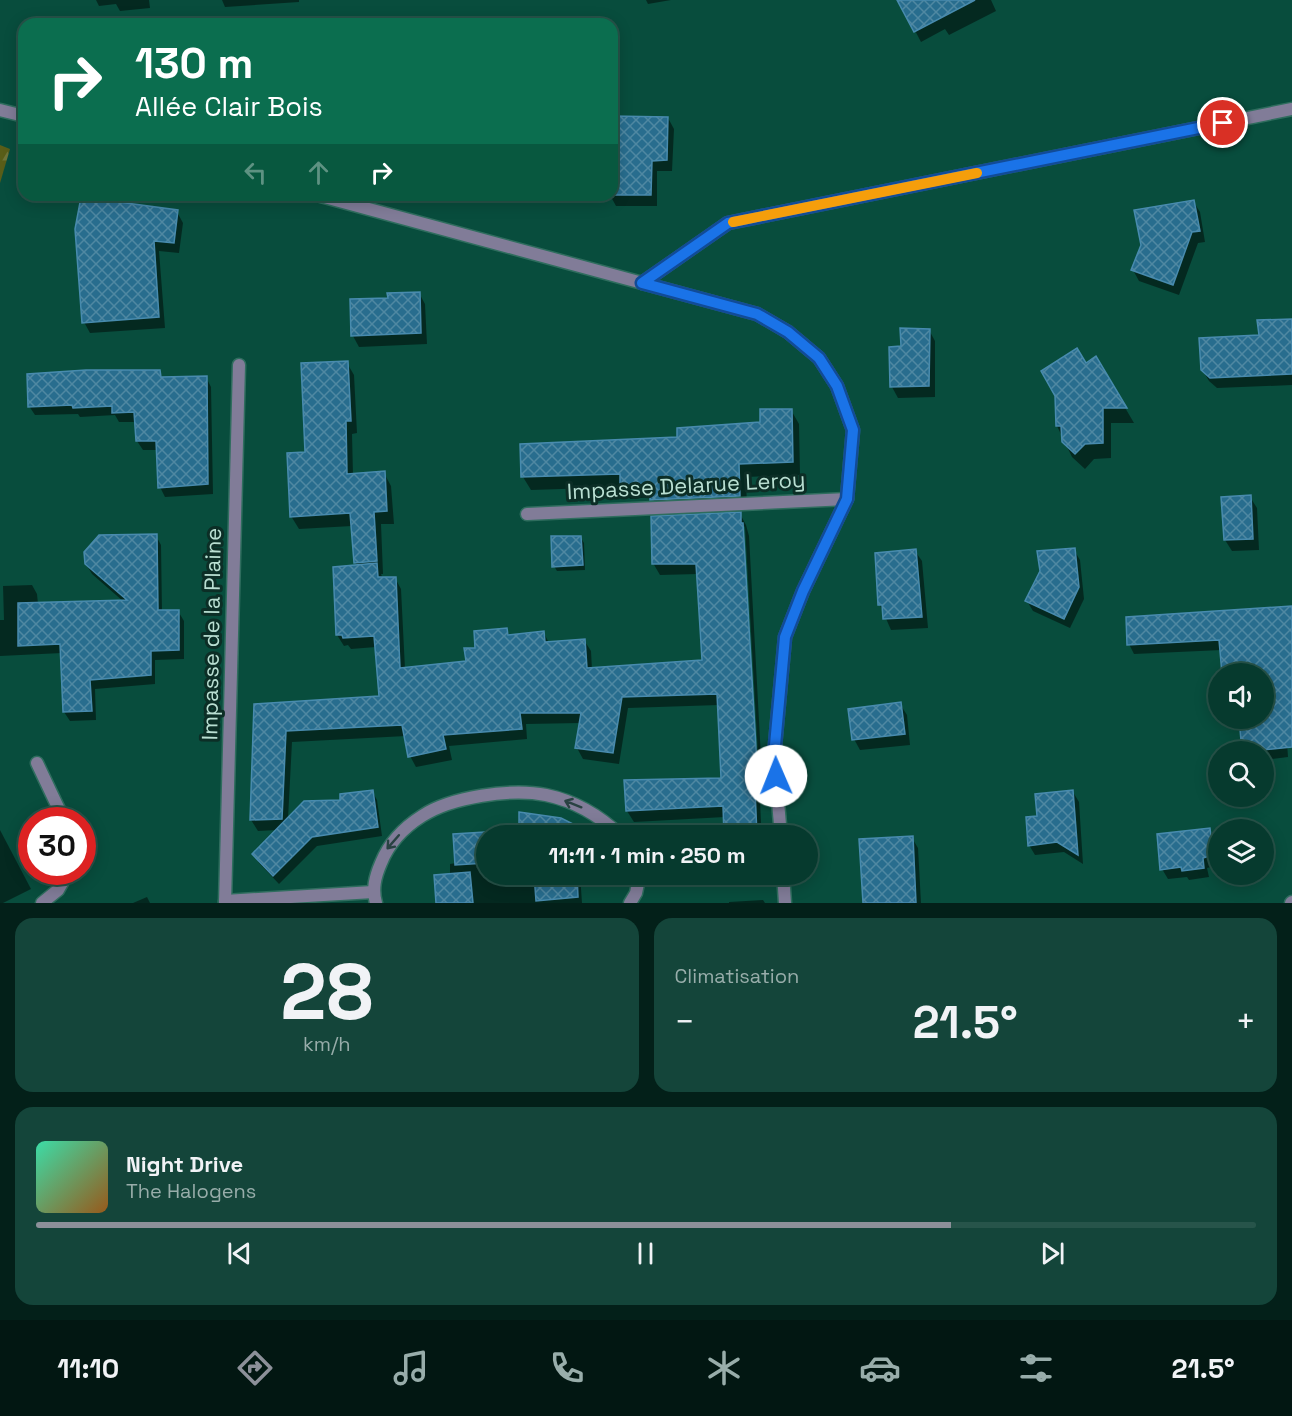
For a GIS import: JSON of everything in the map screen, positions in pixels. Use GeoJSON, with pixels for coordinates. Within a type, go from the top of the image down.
{"type":"FeatureCollection","features":[{"type":"Feature","properties":{"kind":"street"},"geometry":{"type":"LineString","coordinates":[[642,283],[728,223],[1292,109]]}},
{"type":"Feature","properties":{"kind":"street"},"geometry":{"type":"LineString","coordinates":[[0,110],[18,114]]}},
{"type":"Feature","properties":{"kind":"street"},"geometry":{"type":"LineString","coordinates":[[339,201],[757,314],[788,332],[819,358],[837,386],[853,430],[847,499],[803,591],[785,637],[774,756],[780,825]]}},
{"type":"Feature","properties":{"kind":"street","name":"Impasse de la Plaine"},"geometry":{"type":"LineString","coordinates":[[225,902],[238,365]]}},
{"type":"Feature","properties":{"kind":"street","name":"Impasse Delarue Leroy"},"geometry":{"type":"LineString","coordinates":[[527,514],[847,499]]}},
{"type":"Feature","properties":{"kind":"street"},"geometry":{"type":"LineString","coordinates":[[37,763],[58,807]]}},
{"type":"Feature","properties":{"kind":"street"},"geometry":{"type":"LineString","coordinates":[[225,902],[375,898],[376,874],[387,848],[405,828],[423,814],[451,803],[483,795],[512,793],[544,795],[567,801],[610,825]]}},
{"type":"Feature","properties":{"kind":"street"},"geometry":{"type":"LineString","coordinates":[[42,903],[61,885]]}},
{"type":"Feature","properties":{"kind":"street"},"geometry":{"type":"LineString","coordinates":[[630,903],[638,885]]}},
{"type":"Feature","properties":{"kind":"street"},"geometry":{"type":"LineString","coordinates":[[784,885],[785,903]]}},
{"type":"Feature","properties":{"kind":"green space"},"geometry":{"type":"Polygon","coordinates":[[[0,145],[10,149],[0,183],[0,145]]]}},
{"type":"Feature","properties":{"kind":"building"},"geometry":{"type":"Polygon","coordinates":[[[897,0],[975,0],[914,32],[897,0]]]}},
{"type":"Feature","properties":{"kind":"building"},"geometry":{"type":"Polygon","coordinates":[[[618,116],[668,117],[667,160],[652,161],[651,195],[618,195],[618,116]]]}},
{"type":"Feature","properties":{"kind":"building"},"geometry":{"type":"Polygon","coordinates":[[[1194,200],[1200,231],[1192,232],[1173,285],[1131,270],[1141,245],[1134,210],[1194,200]]]}},
{"type":"Feature","properties":{"kind":"building"},"geometry":{"type":"Polygon","coordinates":[[[80,201],[111,201],[178,210],[174,243],[154,241],[159,317],[82,323],[75,229],[80,201]]]}},
{"type":"Feature","properties":{"kind":"building"},"geometry":{"type":"Polygon","coordinates":[[[420,292],[421,333],[351,336],[350,299],[388,298],[387,293],[420,292]]]}},
{"type":"Feature","properties":{"kind":"building"},"geometry":{"type":"Polygon","coordinates":[[[1292,319],[1292,374],[1210,378],[1201,370],[1199,338],[1259,335],[1257,320],[1292,319]]]}},
{"type":"Feature","properties":{"kind":"building"},"geometry":{"type":"Polygon","coordinates":[[[900,328],[930,329],[929,386],[890,387],[889,347],[901,346],[900,328]]]}},
{"type":"Feature","properties":{"kind":"building"},"geometry":{"type":"Polygon","coordinates":[[[1077,348],[1086,363],[1096,356],[1127,408],[1103,408],[1103,443],[1085,444],[1075,454],[1062,442],[1061,426],[1056,426],[1055,396],[1041,371],[1077,348]]]}},
{"type":"Feature","properties":{"kind":"building"},"geometry":{"type":"Polygon","coordinates":[[[348,361],[351,421],[346,421],[347,474],[385,471],[387,511],[374,512],[377,561],[354,563],[350,513],[290,517],[287,453],[305,452],[301,363],[348,361]]]}},
{"type":"Feature","properties":{"kind":"building"},"geometry":{"type":"Polygon","coordinates":[[[86,370],[160,370],[161,377],[207,376],[208,484],[158,488],[156,441],[136,441],[134,412],[112,413],[112,406],[28,407],[27,374],[86,370]]]}},
{"type":"Feature","properties":{"kind":"building"},"geometry":{"type":"Polygon","coordinates":[[[760,409],[792,409],[793,462],[739,464],[740,496],[650,500],[650,484],[620,485],[620,474],[521,477],[520,444],[677,437],[677,428],[760,422],[760,409]]]}},
{"type":"Feature","properties":{"kind":"building"},"geometry":{"type":"Polygon","coordinates":[[[1251,495],[1253,539],[1224,540],[1221,497],[1251,495]]]}},
{"type":"Feature","properties":{"kind":"building"},"geometry":{"type":"Polygon","coordinates":[[[741,512],[757,765],[754,765],[757,825],[724,825],[723,806],[626,811],[624,780],[721,778],[717,694],[622,697],[613,753],[575,748],[581,713],[520,713],[522,729],[443,735],[446,749],[408,757],[402,725],[286,731],[282,819],[250,820],[254,704],[379,696],[374,636],[343,638],[342,635],[336,635],[333,567],[377,563],[378,577],[396,577],[400,668],[466,661],[464,648],[475,648],[474,631],[507,628],[508,635],[544,631],[545,642],[585,639],[587,668],[702,660],[696,564],[652,564],[651,516],[741,512]]]}},
{"type":"Feature","properties":{"kind":"building"},"geometry":{"type":"Polygon","coordinates":[[[157,534],[158,610],[179,610],[179,650],[151,651],[151,675],[90,680],[92,711],[63,712],[60,644],[18,646],[18,603],[127,600],[85,564],[84,552],[99,535],[157,534]]]}},
{"type":"Feature","properties":{"kind":"building"},"geometry":{"type":"Polygon","coordinates":[[[551,536],[581,536],[583,565],[552,567],[551,536]]]}},
{"type":"Feature","properties":{"kind":"building"},"geometry":{"type":"Polygon","coordinates":[[[1075,548],[1079,587],[1064,619],[1025,601],[1040,571],[1037,551],[1075,548]]]}},
{"type":"Feature","properties":{"kind":"building"},"geometry":{"type":"Polygon","coordinates":[[[916,549],[922,617],[883,619],[882,605],[878,605],[875,553],[916,549]]]}},
{"type":"Feature","properties":{"kind":"building"},"geometry":{"type":"Polygon","coordinates":[[[1292,606],[1292,747],[1274,749],[1274,741],[1241,741],[1240,729],[1274,729],[1274,663],[1221,663],[1219,640],[1127,645],[1126,617],[1292,606]]]}},
{"type":"Feature","properties":{"kind":"building"},"geometry":{"type":"Polygon","coordinates":[[[901,702],[905,734],[852,740],[848,709],[901,702]]]}},
{"type":"Feature","properties":{"kind":"building"},"geometry":{"type":"Polygon","coordinates":[[[373,790],[378,827],[312,837],[273,876],[252,854],[304,801],[340,800],[340,794],[373,790]]]}},
{"type":"Feature","properties":{"kind":"building"},"geometry":{"type":"Polygon","coordinates":[[[1073,790],[1078,855],[1057,842],[1028,846],[1026,817],[1037,816],[1035,794],[1073,790]]]}},
{"type":"Feature","properties":{"kind":"building"},"geometry":{"type":"Polygon","coordinates":[[[519,812],[561,818],[573,825],[519,825],[519,812]]]}},
{"type":"Feature","properties":{"kind":"building"},"geometry":{"type":"Polygon","coordinates":[[[1208,828],[1208,856],[1203,858],[1204,868],[1182,871],[1181,867],[1160,870],[1157,834],[1208,828]]]}},
{"type":"Feature","properties":{"kind":"building"},"geometry":{"type":"Polygon","coordinates":[[[476,833],[476,864],[455,865],[453,834],[476,833]]]}},
{"type":"Feature","properties":{"kind":"building"},"geometry":{"type":"Polygon","coordinates":[[[913,836],[916,903],[863,903],[859,839],[913,836]]]}},
{"type":"Feature","properties":{"kind":"building"},"geometry":{"type":"Polygon","coordinates":[[[470,872],[473,903],[436,903],[434,875],[470,872]]]}},
{"type":"Feature","properties":{"kind":"building"},"geometry":{"type":"Polygon","coordinates":[[[535,885],[577,885],[578,897],[536,901],[535,885]]]}},
{"type":"Feature","properties":{"kind":"slow traffic"},"geometry":{"type":"LineString","coordinates":[[733,222],[977,173]]}},
{"type":"Feature","properties":{"kind":"route"},"geometry":{"type":"LineString","coordinates":[[776,776],[774,756],[785,637],[803,591],[847,499],[853,430],[837,386],[819,358],[788,332],[757,314],[642,283],[728,223],[1223,123]]}}]}
